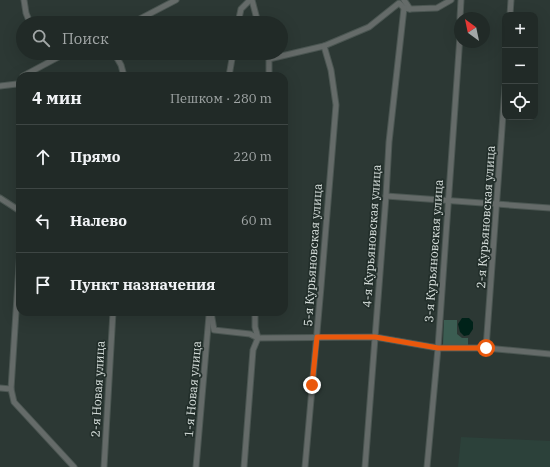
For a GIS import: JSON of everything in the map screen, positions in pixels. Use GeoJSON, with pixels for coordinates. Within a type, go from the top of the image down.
{"type":"FeatureCollection","features":[{"type":"Feature","properties":{"kind":"street"},"geometry":{"type":"LineString","coordinates":[[24,0],[27,16]]}},
{"type":"Feature","properties":{"kind":"street"},"geometry":{"type":"LineString","coordinates":[[145,16],[176,0]]}},
{"type":"Feature","properties":{"kind":"street"},"geometry":{"type":"LineString","coordinates":[[240,16],[241,9],[251,0],[256,16]]}},
{"type":"Feature","properties":{"kind":"street"},"geometry":{"type":"LineString","coordinates":[[404,0],[407,8]]}},
{"type":"Feature","properties":{"kind":"street"},"geometry":{"type":"LineString","coordinates":[[288,55],[324,46],[369,27],[399,3],[407,8],[436,8],[451,0]]}},
{"type":"Feature","properties":{"kind":"street"},"geometry":{"type":"LineString","coordinates":[[460,12],[461,0]]}},
{"type":"Feature","properties":{"kind":"street"},"geometry":{"type":"LineString","coordinates":[[510,12],[511,0]]}},
{"type":"Feature","properties":{"kind":"street","name":"4-я Курьяновская улица"},"geometry":{"type":"LineString","coordinates":[[366,467],[389,142],[407,8]]}},
{"type":"Feature","properties":{"kind":"street","name":"5-я Курьяновская улица"},"geometry":{"type":"LineString","coordinates":[[305,467],[336,106],[331,70],[324,46]]}},
{"type":"Feature","properties":{"kind":"street","name":"3-я Курьяновская улица"},"geometry":{"type":"LineString","coordinates":[[427,467],[438,348],[459,48]]}},
{"type":"Feature","properties":{"kind":"street"},"geometry":{"type":"LineString","coordinates":[[30,72],[53,60]]}},
{"type":"Feature","properties":{"kind":"street"},"geometry":{"type":"LineString","coordinates":[[118,60],[123,72]]}},
{"type":"Feature","properties":{"kind":"street"},"geometry":{"type":"LineString","coordinates":[[230,72],[232,60]]}},
{"type":"Feature","properties":{"kind":"street"},"geometry":{"type":"LineString","coordinates":[[269,60],[269,72]]}},
{"type":"Feature","properties":{"kind":"street"},"geometry":{"type":"LineString","coordinates":[[0,86],[16,84]]}},
{"type":"Feature","properties":{"kind":"street","name":"2-я Курьяновская улица"},"geometry":{"type":"LineString","coordinates":[[486,348],[503,120]]}},
{"type":"Feature","properties":{"kind":"street"},"geometry":{"type":"LineString","coordinates":[[386,196],[550,208]]}},
{"type":"Feature","properties":{"kind":"street"},"geometry":{"type":"LineString","coordinates":[[0,198],[16,208]]}},
{"type":"Feature","properties":{"kind":"street"},"geometry":{"type":"LineString","coordinates":[[16,312],[11,389],[14,402],[74,467]]}},
{"type":"Feature","properties":{"kind":"street","name":"2-я Новая улица"},"geometry":{"type":"LineString","coordinates":[[104,467],[113,316]]}},
{"type":"Feature","properties":{"kind":"street","name":"1-я Новая улица"},"geometry":{"type":"LineString","coordinates":[[196,467],[211,316]]}},
{"type":"Feature","properties":{"kind":"street"},"geometry":{"type":"LineString","coordinates":[[212,316],[214,330],[250,334],[258,338],[375,337],[438,348],[486,348],[550,354]]}},
{"type":"Feature","properties":{"kind":"street"},"geometry":{"type":"LineString","coordinates":[[244,467],[253,350],[258,338],[254,327],[255,316]]}},
{"type":"Feature","properties":{"kind":"street"},"geometry":{"type":"LineString","coordinates":[[0,388],[11,389]]}},
{"type":"Feature","properties":{"kind":"shaded area"},"geometry":{"type":"Polygon","coordinates":[[[462,318],[469,318],[473,322],[473,329],[469,335],[464,336],[460,332],[458,324],[462,318]]]}},
{"type":"Feature","properties":{"kind":"shaded area"},"geometry":{"type":"Polygon","coordinates":[[[444,320],[457,320],[457,334],[462,338],[468,338],[468,346],[443,345],[444,320]]]}},
{"type":"Feature","properties":{"kind":"shaded area"},"geometry":{"type":"Polygon","coordinates":[[[461,437],[550,441],[550,467],[458,467],[461,437]]]}},
{"type":"Feature","properties":{"kind":"route"},"geometry":{"type":"LineString","coordinates":[[312,385],[317,337],[375,337],[438,348],[486,348]]}}]}
